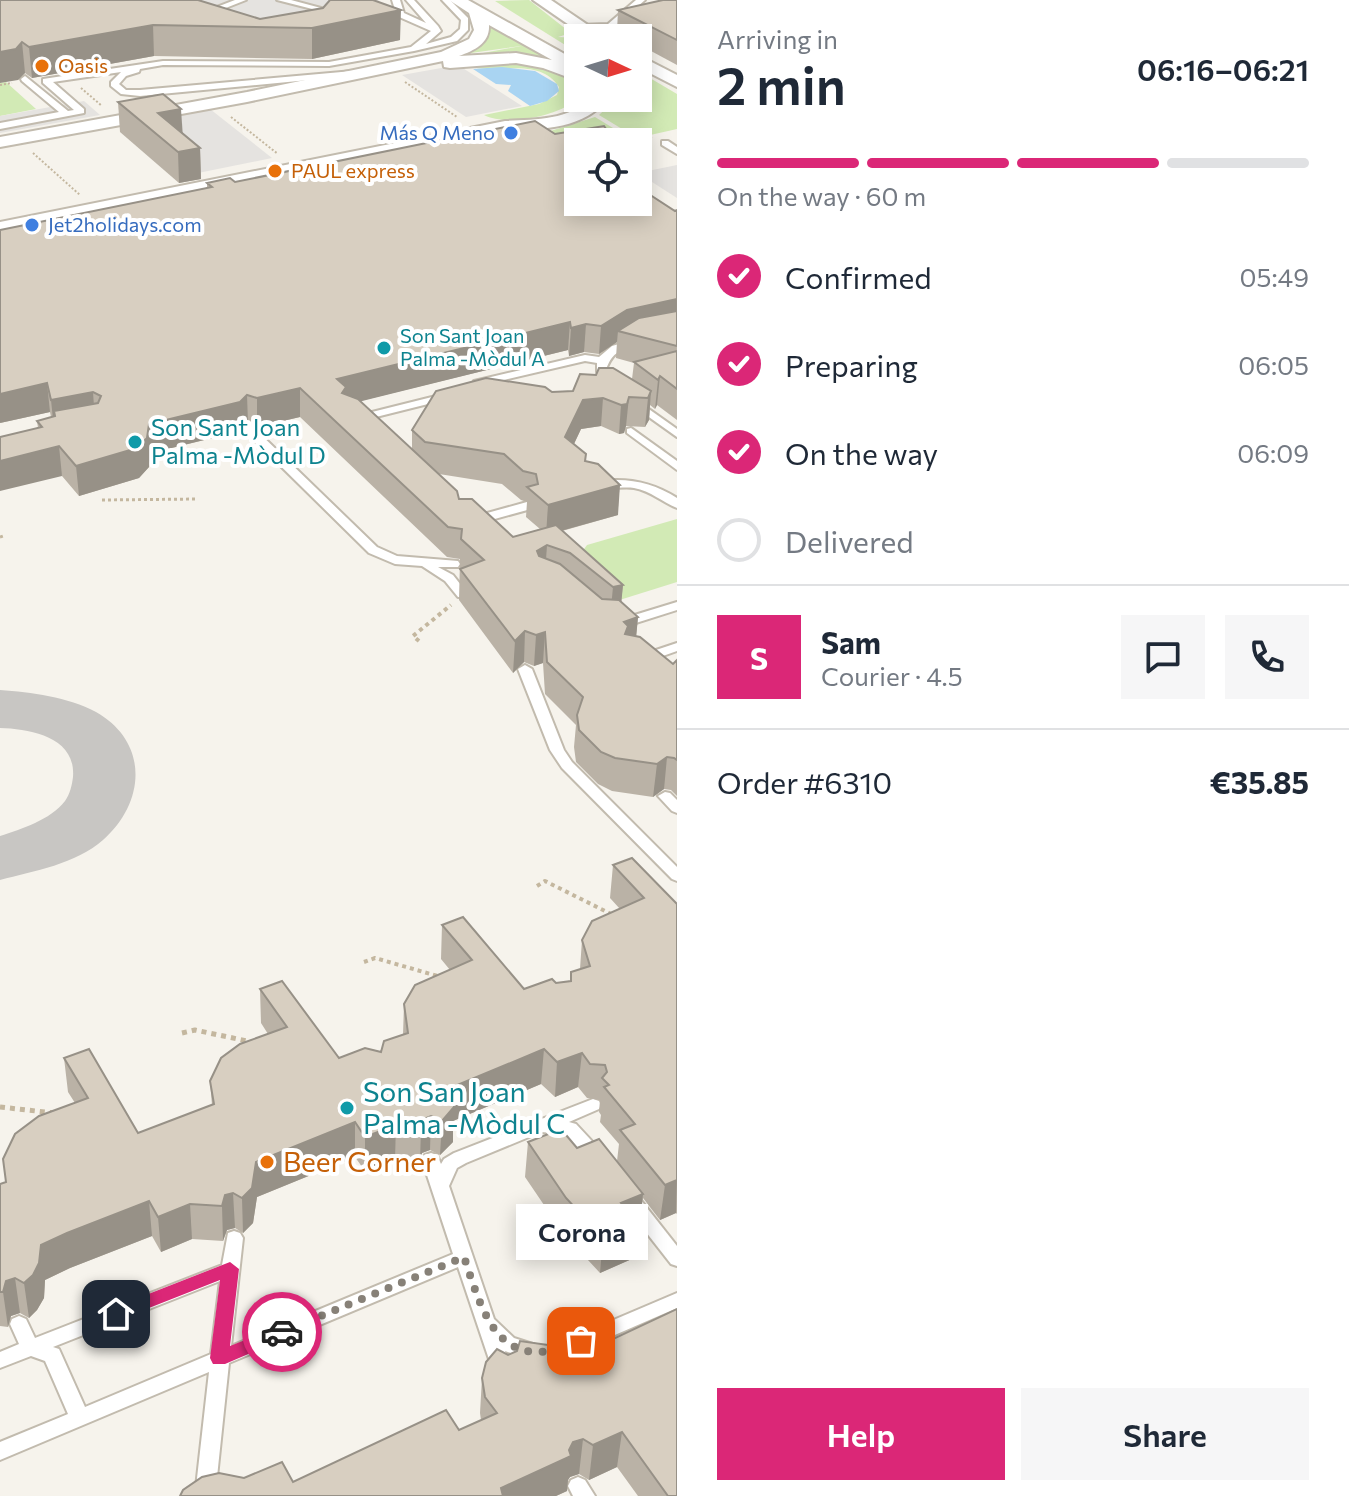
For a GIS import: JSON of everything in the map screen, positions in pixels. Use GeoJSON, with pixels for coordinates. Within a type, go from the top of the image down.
{"type":"FeatureCollection","features":[{"type":"Feature","properties":{"kind":"street"},"geometry":{"type":"LineString","coordinates":[[457,0],[485,3],[564,51]]}},
{"type":"Feature","properties":{"kind":"street"},"geometry":{"type":"LineString","coordinates":[[541,0],[575,24]]}},
{"type":"Feature","properties":{"kind":"street"},"geometry":{"type":"LineString","coordinates":[[485,3],[564,58]]}},
{"type":"Feature","properties":{"kind":"street"},"geometry":{"type":"LineString","coordinates":[[9,141],[344,78],[470,45],[483,31],[485,3]]}},
{"type":"Feature","properties":{"kind":"street"},"geometry":{"type":"LineString","coordinates":[[344,78],[503,58],[545,63],[564,70]]}},
{"type":"Feature","properties":{"kind":"street"},"geometry":{"type":"LineString","coordinates":[[652,68],[677,82]]}},
{"type":"Feature","properties":{"kind":"street"},"geometry":{"type":"LineString","coordinates":[[569,117],[574,112]]}},
{"type":"Feature","properties":{"kind":"street"},"geometry":{"type":"LineString","coordinates":[[547,122],[582,112]]}},
{"type":"Feature","properties":{"kind":"street"},"geometry":{"type":"LineString","coordinates":[[0,228],[505,126],[547,122],[595,112]]}},
{"type":"Feature","properties":{"kind":"lane"},"geometry":{"type":"LineString","coordinates":[[199,15],[242,0]]}},
{"type":"Feature","properties":{"kind":"lane"},"geometry":{"type":"LineString","coordinates":[[281,0],[327,10],[344,10]]}},
{"type":"Feature","properties":{"kind":"lane"},"geometry":{"type":"LineString","coordinates":[[315,0],[327,10]]}},
{"type":"Feature","properties":{"kind":"lane"},"geometry":{"type":"LineString","coordinates":[[408,0],[437,31],[400,14],[408,0]]}},
{"type":"Feature","properties":{"kind":"lane"},"geometry":{"type":"LineString","coordinates":[[0,126],[81,111],[46,81],[163,63],[329,64],[454,39],[464,30],[465,20],[446,0]]}},
{"type":"Feature","properties":{"kind":"lane"},"geometry":{"type":"LineString","coordinates":[[612,24],[641,0]]}},
{"type":"Feature","properties":{"kind":"lane"},"geometry":{"type":"LineString","coordinates":[[414,49],[437,31]]}},
{"type":"Feature","properties":{"kind":"lane"},"geometry":{"type":"LineString","coordinates":[[163,63],[123,74],[114,84],[124,92],[140,93],[383,73]]}},
{"type":"Feature","properties":{"kind":"lane"},"geometry":{"type":"LineString","coordinates":[[25,79],[66,114]]}},
{"type":"Feature","properties":{"kind":"lane"},"geometry":{"type":"LineString","coordinates":[[517,139],[526,129],[547,122]]}},
{"type":"Feature","properties":{"kind":"lane"},"geometry":{"type":"LineString","coordinates":[[665,143],[677,151]]}},
{"type":"Feature","properties":{"kind":"lane"},"geometry":{"type":"LineString","coordinates":[[612,385],[604,377],[602,361],[612,350],[648,339]]}},
{"type":"Feature","properties":{"kind":"lane"},"geometry":{"type":"LineString","coordinates":[[374,434],[363,423],[351,420],[468,393],[492,380],[585,358],[602,361]]}},
{"type":"Feature","properties":{"kind":"lane"},"geometry":{"type":"LineString","coordinates":[[628,397],[677,434]]}},
{"type":"Feature","properties":{"kind":"lane"},"geometry":{"type":"LineString","coordinates":[[249,429],[373,550],[395,560],[454,564]]}},
{"type":"Feature","properties":{"kind":"lane"},"geometry":{"type":"LineString","coordinates":[[631,431],[677,467]]}},
{"type":"Feature","properties":{"kind":"lane"},"geometry":{"type":"LineString","coordinates":[[590,488],[615,483],[638,485],[665,494],[677,504]]}},
{"type":"Feature","properties":{"kind":"lane"},"geometry":{"type":"LineString","coordinates":[[465,522],[527,506]]}},
{"type":"Feature","properties":{"kind":"lane"},"geometry":{"type":"LineString","coordinates":[[424,564],[449,578],[461,598]]}},
{"type":"Feature","properties":{"kind":"lane"},"geometry":{"type":"LineString","coordinates":[[606,625],[619,625],[677,606]]}},
{"type":"Feature","properties":{"kind":"lane"},"geometry":{"type":"LineString","coordinates":[[631,663],[677,647]]}},
{"type":"Feature","properties":{"kind":"lane"},"geometry":{"type":"LineString","coordinates":[[525,669],[557,750],[567,765],[677,876]]}},
{"type":"Feature","properties":{"kind":"lane"},"geometry":{"type":"LineString","coordinates":[[665,796],[677,808]]}},
{"type":"Feature","properties":{"kind":"lane"},"geometry":{"type":"LineString","coordinates":[[440,1187],[450,1164],[593,1105]]}},
{"type":"Feature","properties":{"kind":"lane"},"geometry":{"type":"LineString","coordinates":[[539,1126],[570,1128],[677,1259]]}},
{"type":"Feature","properties":{"kind":"lane"},"geometry":{"type":"LineString","coordinates":[[431,1160],[505,1379]]}},
{"type":"Feature","properties":{"kind":"lane"},"geometry":{"type":"LineString","coordinates":[[205,1496],[234,1238]]}},
{"type":"Feature","properties":{"kind":"lane"},"geometry":{"type":"LineString","coordinates":[[0,1451],[464,1257]]}},
{"type":"Feature","properties":{"kind":"lane"},"geometry":{"type":"LineString","coordinates":[[0,1360],[230,1269]]}},
{"type":"Feature","properties":{"kind":"lane"},"geometry":{"type":"LineString","coordinates":[[484,1318],[507,1344],[541,1354],[558,1352],[677,1300]]}},
{"type":"Feature","properties":{"kind":"lane"},"geometry":{"type":"LineString","coordinates":[[19,1324],[30,1348],[52,1355],[80,1418]]}},
{"type":"Feature","properties":{"kind":"path"},"geometry":{"type":"LineString","coordinates":[[68,77],[118,120]]}},
{"type":"Feature","properties":{"kind":"path"},"geometry":{"type":"LineString","coordinates":[[404,82],[461,120]]}},
{"type":"Feature","properties":{"kind":"path"},"geometry":{"type":"LineString","coordinates":[[9,141],[80,196]]}},
{"type":"Feature","properties":{"kind":"path"},"geometry":{"type":"LineString","coordinates":[[102,500],[198,499]]}},
{"type":"Feature","properties":{"kind":"path"},"geometry":{"type":"LineString","coordinates":[[419,641],[413,636],[461,598]]}},
{"type":"Feature","properties":{"kind":"path"},"geometry":{"type":"LineString","coordinates":[[537,886],[545,881],[616,917]]}},
{"type":"Feature","properties":{"kind":"path"},"geometry":{"type":"LineString","coordinates":[[364,962],[375,958],[446,978]]}},
{"type":"Feature","properties":{"kind":"path"},"geometry":{"type":"LineString","coordinates":[[182,1033],[195,1030],[265,1045]]}},
{"type":"Feature","properties":{"kind":"path"},"geometry":{"type":"LineString","coordinates":[[0,1107],[69,1115]]}},
{"type":"Feature","properties":{"kind":"green space"},"geometry":{"type":"Polygon","coordinates":[[[529,0],[564,28],[564,35],[558,37],[564,37],[564,44],[495,1],[529,0]]]}},
{"type":"Feature","properties":{"kind":"green space"},"geometry":{"type":"Polygon","coordinates":[[[487,24],[556,61],[456,58],[521,46],[457,55],[487,24]]]}},
{"type":"Feature","properties":{"kind":"green space"},"geometry":{"type":"Polygon","coordinates":[[[461,63],[537,63],[564,74],[564,107],[519,120],[484,115],[539,104],[557,95],[559,87],[550,77],[538,71],[472,67],[461,63]]]}},
{"type":"Feature","properties":{"kind":"green space"},"geometry":{"type":"Polygon","coordinates":[[[652,79],[677,94],[677,129],[652,135],[652,128],[620,128],[599,115],[602,112],[652,112],[652,79]]]}},
{"type":"Feature","properties":{"kind":"green space"},"geometry":{"type":"Polygon","coordinates":[[[6,82],[36,109],[0,116],[0,83],[6,82]]]}},
{"type":"Feature","properties":{"kind":"green space"},"geometry":{"type":"Polygon","coordinates":[[[595,117],[613,128],[564,128],[564,138],[541,134],[595,117]]]}},
{"type":"Feature","properties":{"kind":"green space"},"geometry":{"type":"Polygon","coordinates":[[[677,519],[677,582],[610,603],[582,552],[587,545],[677,519]]]}},
{"type":"Feature","properties":{"kind":"shaded area"},"geometry":{"type":"Polygon","coordinates":[[[130,0],[378,0],[384,9],[258,41],[130,0]]]}},
{"type":"Feature","properties":{"kind":"shaded area"},"geometry":{"type":"Polygon","coordinates":[[[458,65],[522,106],[466,117],[402,75],[458,65]]]}},
{"type":"Feature","properties":{"kind":"shaded area"},"geometry":{"type":"Polygon","coordinates":[[[84,101],[100,115],[0,133],[0,116],[84,101]]]}},
{"type":"Feature","properties":{"kind":"shaded area"},"geometry":{"type":"Polygon","coordinates":[[[210,109],[272,158],[198,173],[139,122],[210,109]]]}},
{"type":"Feature","properties":{"kind":"shaded area"},"geometry":{"type":"Polygon","coordinates":[[[677,165],[677,198],[652,182],[652,170],[677,165]]]}},
{"type":"Feature","properties":{"kind":"water"},"geometry":{"type":"Polygon","coordinates":[[[502,67],[535,71],[557,84],[559,91],[547,101],[530,106],[508,91],[511,85],[496,84],[473,69],[502,67]]]}},
{"type":"Feature","properties":{"kind":"building"},"geometry":{"type":"Polygon","coordinates":[[[0,0],[198,0],[260,19],[323,8],[330,0],[373,0],[401,10],[312,28],[153,25],[29,47],[22,42],[16,49],[0,52],[0,0]]]}},
{"type":"Feature","properties":{"kind":"building"},"geometry":{"type":"Polygon","coordinates":[[[677,0],[677,40],[652,27],[652,24],[646,24],[618,10],[677,0]]]}},
{"type":"Feature","properties":{"kind":"building"},"geometry":{"type":"Polygon","coordinates":[[[163,94],[181,109],[158,113],[200,148],[178,152],[118,102],[163,94]]]}},
{"type":"Feature","properties":{"kind":"building"},"geometry":{"type":"Polygon","coordinates":[[[535,121],[555,134],[564,133],[564,216],[652,216],[652,196],[677,210],[677,299],[627,310],[601,326],[586,324],[571,328],[570,322],[337,379],[346,387],[342,393],[358,399],[457,491],[459,499],[472,499],[513,537],[556,525],[623,585],[613,587],[570,553],[547,545],[537,551],[539,556],[560,564],[602,599],[619,600],[638,617],[624,622],[628,626],[625,634],[640,637],[673,664],[677,660],[677,760],[667,757],[657,764],[615,758],[601,752],[579,730],[577,715],[583,697],[547,662],[545,632],[536,635],[525,631],[515,641],[460,569],[484,560],[461,539],[462,529],[448,527],[300,388],[257,398],[247,395],[240,402],[149,424],[147,438],[137,448],[76,466],[59,446],[0,461],[0,437],[42,427],[37,421],[55,416],[54,411],[98,403],[101,396],[93,392],[51,400],[47,383],[0,394],[0,230],[212,187],[207,183],[230,178],[235,182],[535,121]]]}},
{"type":"Feature","properties":{"kind":"building"},"geometry":{"type":"Polygon","coordinates":[[[677,311],[677,346],[618,331],[639,318],[677,311]]]}},
{"type":"Feature","properties":{"kind":"building"},"geometry":{"type":"Polygon","coordinates":[[[677,351],[677,389],[660,376],[658,380],[634,362],[677,351]]]}},
{"type":"Feature","properties":{"kind":"building"},"geometry":{"type":"Polygon","coordinates":[[[599,368],[613,368],[651,391],[648,398],[629,397],[627,404],[621,405],[603,398],[583,400],[565,437],[586,454],[585,461],[598,464],[620,485],[548,505],[527,487],[538,484],[536,474],[523,471],[504,454],[425,442],[412,430],[436,391],[486,378],[545,387],[552,392],[573,391],[580,374],[596,375],[599,368]]]}},
{"type":"Feature","properties":{"kind":"building","name":"Son San Joan Palma -Mòdul C"},"geometry":{"type":"Polygon","coordinates":[[[632,858],[677,904],[677,1180],[665,1185],[620,1130],[635,1124],[604,1087],[609,1085],[602,1078],[607,1072],[605,1065],[590,1064],[582,1053],[557,1062],[544,1049],[455,1086],[454,1107],[442,1121],[431,1116],[424,1119],[421,1128],[396,1125],[365,1137],[355,1122],[256,1162],[252,1188],[242,1198],[233,1193],[225,1195],[222,1206],[190,1204],[158,1217],[149,1201],[67,1233],[41,1245],[39,1263],[24,1283],[15,1278],[6,1281],[3,1292],[0,1292],[0,1184],[6,1182],[3,1159],[15,1134],[39,1116],[88,1098],[64,1058],[89,1049],[138,1133],[214,1104],[210,1081],[221,1058],[240,1044],[287,1027],[260,989],[282,981],[339,1058],[365,1048],[381,1052],[384,1041],[408,1033],[404,1004],[415,985],[472,960],[442,925],[463,917],[524,989],[552,979],[556,983],[571,981],[571,972],[590,966],[582,940],[592,921],[644,898],[613,865],[632,858]]]}},
{"type":"Feature","properties":{"kind":"building"},"geometry":{"type":"Polygon","coordinates":[[[561,1129],[577,1148],[599,1139],[643,1194],[621,1203],[638,1223],[603,1238],[566,1198],[528,1142],[561,1129]]]}},
{"type":"Feature","properties":{"kind":"building"},"geometry":{"type":"Polygon","coordinates":[[[677,1309],[677,1496],[668,1496],[622,1432],[593,1445],[583,1439],[573,1442],[569,1450],[571,1456],[501,1488],[503,1496],[180,1496],[183,1490],[202,1477],[219,1473],[244,1478],[282,1462],[293,1482],[446,1410],[459,1430],[497,1413],[485,1397],[482,1378],[486,1362],[497,1349],[508,1355],[517,1351],[520,1341],[548,1345],[581,1330],[594,1348],[677,1309]]]}},
{"type":"Feature","properties":{"kind":"taxiway"},"geometry":{"type":"LineString","coordinates":[[0,709],[37,713],[72,725],[97,746],[106,772],[99,800],[79,825],[51,841],[0,858]]}},
{"type":"Feature","properties":{"kind":"way so far"},"geometry":{"type":"LineString","coordinates":[[282,1332],[464,1257],[484,1318],[507,1344],[523,1352],[541,1354],[558,1352],[581,1341]]}},
{"type":"Feature","properties":{"kind":"place","name":"Oasis"},"geometry":{"type":"Point","coordinates":[42,66]}},
{"type":"Feature","properties":{"kind":"place","name":"Más Q Meno"},"geometry":{"type":"Point","coordinates":[511,133]}},
{"type":"Feature","properties":{"kind":"place","name":"PAUL express"},"geometry":{"type":"Point","coordinates":[275,171]}},
{"type":"Feature","properties":{"kind":"place","name":"Jet2holidays.com"},"geometry":{"type":"Point","coordinates":[32,225]}},
{"type":"Feature","properties":{"kind":"place","name":"Son Sant Joan Palma -Mòdul A"},"geometry":{"type":"Point","coordinates":[384,348]}},
{"type":"Feature","properties":{"kind":"place","name":"Son Sant Joan Palma -Mòdul D"},"geometry":{"type":"Point","coordinates":[135,442]}},
{"type":"Feature","properties":{"kind":"place","name":"Son San Joan Palma -Mòdul C"},"geometry":{"type":"Point","coordinates":[347,1108]}},
{"type":"Feature","properties":{"kind":"place","name":"Beer Corner"},"geometry":{"type":"Point","coordinates":[267,1162]}},
{"type":"Feature","properties":{"kind":"place","name":"Corona"},"geometry":{"type":"Point","coordinates":[581,1341]}},
{"type":"Feature","properties":{"kind":"route"},"geometry":{"type":"LineString","coordinates":[[116,1314],[230,1269],[219,1358],[282,1332]]}}]}
